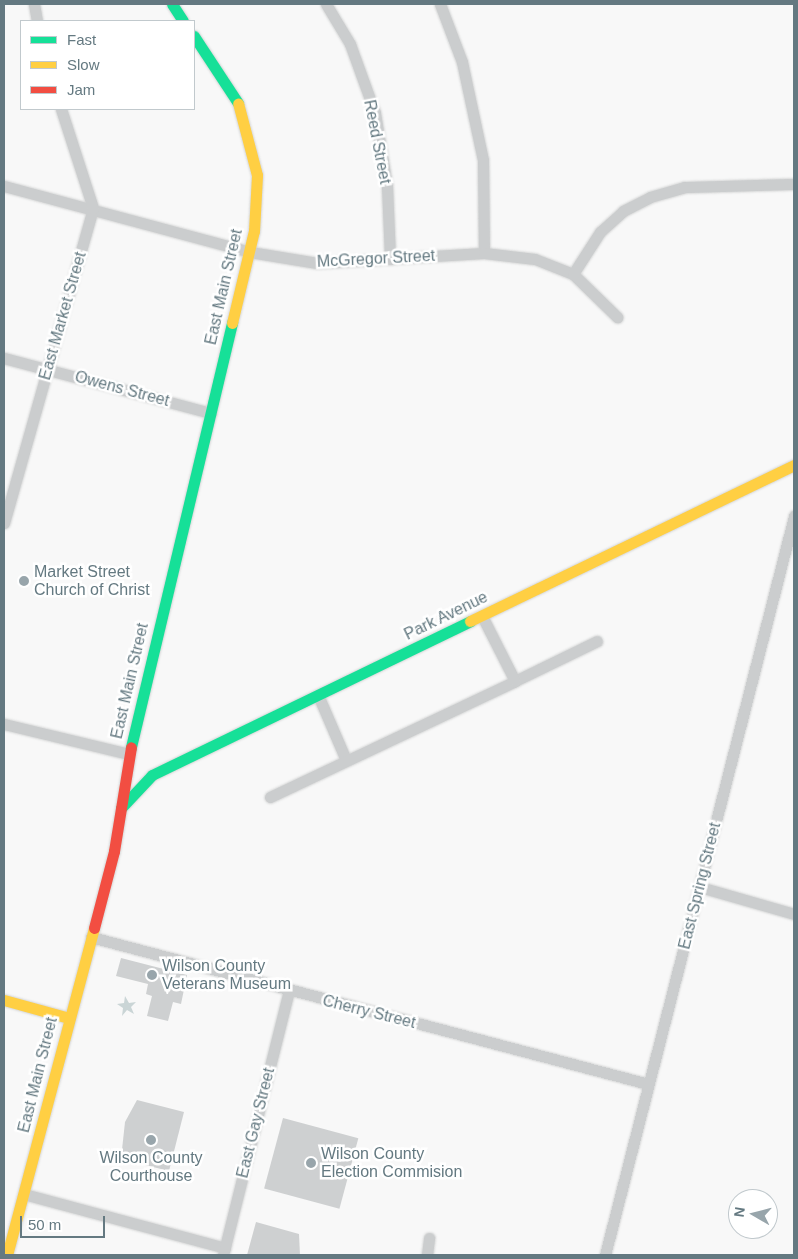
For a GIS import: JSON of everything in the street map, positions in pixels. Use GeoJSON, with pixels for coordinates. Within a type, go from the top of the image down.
{"type":"FeatureCollection","features":[{"type":"Feature","properties":{"kind":"main road"},"geometry":{"type":"LineString","coordinates":[[172,4],[182,20]]}},
{"type":"Feature","properties":{"kind":"main road","name":"East Main Street"},"geometry":{"type":"LineString","coordinates":[[8,1255],[91,937],[121,808],[129,754],[250,252],[257,202],[254,153],[238,104],[195,38]]}},
{"type":"Feature","properties":{"kind":"main road","name":"Park Avenue"},"geometry":{"type":"LineString","coordinates":[[121,808],[152,775],[794,465]]}},
{"type":"Feature","properties":{"kind":"main road"},"geometry":{"type":"LineString","coordinates":[[4,1000],[69,1018]]}},
{"type":"Feature","properties":{"kind":"street"},"geometry":{"type":"LineString","coordinates":[[34,4],[38,20]]}},
{"type":"Feature","properties":{"kind":"street","name":"Reed Street"},"geometry":{"type":"LineString","coordinates":[[326,4],[350,44],[375,113],[387,186],[390,259]]}},
{"type":"Feature","properties":{"kind":"street"},"geometry":{"type":"LineString","coordinates":[[440,4],[462,62],[483,160],[484,253]]}},
{"type":"Feature","properties":{"kind":"street"},"geometry":{"type":"LineString","coordinates":[[61,110],[93,208]]}},
{"type":"Feature","properties":{"kind":"street"},"geometry":{"type":"LineString","coordinates":[[573,274],[600,232],[650,197],[684,187],[794,184]]}},
{"type":"Feature","properties":{"kind":"street","name":"McGregor Street"},"geometry":{"type":"LineString","coordinates":[[4,186],[93,208],[250,252],[317,263],[484,253],[535,259],[573,274],[617,316]]}},
{"type":"Feature","properties":{"kind":"street","name":"East Market Street"},"geometry":{"type":"LineString","coordinates":[[4,524],[93,208]]}},
{"type":"Feature","properties":{"kind":"street","name":"Owens Street"},"geometry":{"type":"LineString","coordinates":[[4,358],[211,413]]}},
{"type":"Feature","properties":{"kind":"street","name":"East Spring Street"},"geometry":{"type":"LineString","coordinates":[[605,1255],[794,516]]}},
{"type":"Feature","properties":{"kind":"street"},"geometry":{"type":"LineString","coordinates":[[482,616],[515,680]]}},
{"type":"Feature","properties":{"kind":"street"},"geometry":{"type":"LineString","coordinates":[[270,797],[597,641]]}},
{"type":"Feature","properties":{"kind":"street"},"geometry":{"type":"LineString","coordinates":[[318,695],[346,760]]}},
{"type":"Feature","properties":{"kind":"street"},"geometry":{"type":"LineString","coordinates":[[4,724],[129,754]]}},
{"type":"Feature","properties":{"kind":"street"},"geometry":{"type":"LineString","coordinates":[[700,887],[794,914]]}},
{"type":"Feature","properties":{"kind":"street","name":"Cherry Street"},"geometry":{"type":"LineString","coordinates":[[91,937],[289,991],[648,1084]]}},
{"type":"Feature","properties":{"kind":"street","name":"East Gay Street"},"geometry":{"type":"LineString","coordinates":[[224,1252],[289,991]]}},
{"type":"Feature","properties":{"kind":"street"},"geometry":{"type":"LineString","coordinates":[[24,1194],[224,1252]]}},
{"type":"Feature","properties":{"kind":"street"},"geometry":{"type":"LineString","coordinates":[[427,1255],[429,1238]]}},
{"type":"Feature","properties":{"kind":"shaded area"},"geometry":{"type":"Polygon","coordinates":[[[125,996],[129,1003],[136,1002],[131,1007],[134,1014],[127,1010],[122,1016],[123,1008],[117,1004],[124,1003],[125,996]]]}},
{"type":"Feature","properties":{"kind":"building","name":"Wilson County Veterans Museum"},"geometry":{"type":"Polygon","coordinates":[[[121,958],[187,975],[181,1004],[173,1002],[168,1021],[147,1016],[152,996],[146,994],[148,984],[116,976],[121,958]]]}},
{"type":"Feature","properties":{"kind":"building","name":"Wilson County Courthouse"},"geometry":{"type":"Polygon","coordinates":[[[137,1100],[184,1112],[169,1171],[121,1159],[125,1122],[137,1100]]]}},
{"type":"Feature","properties":{"kind":"building","name":"Wilson County Election Commision"},"geometry":{"type":"Polygon","coordinates":[[[283,1118],[358,1138],[339,1209],[264,1189],[283,1118]]]}},
{"type":"Feature","properties":{"kind":"building"},"geometry":{"type":"Polygon","coordinates":[[[256,1222],[299,1234],[300,1255],[247,1255],[256,1222]]]}},
{"type":"Feature","properties":{"kind":"traffic: fast"},"geometry":{"type":"LineString","coordinates":[[172,4],[182,20]]}},
{"type":"Feature","properties":{"kind":"traffic: fast"},"geometry":{"type":"LineString","coordinates":[[195,38],[238,103]]}},
{"type":"Feature","properties":{"kind":"traffic: fast"},"geometry":{"type":"LineString","coordinates":[[131,747],[232,323]]}},
{"type":"Feature","properties":{"kind":"traffic: fast"},"geometry":{"type":"LineString","coordinates":[[121,808],[152,775],[470,621]]}},
{"type":"Feature","properties":{"kind":"traffic: slow"},"geometry":{"type":"LineString","coordinates":[[232,323],[254,231],[257,175],[238,103]]}},
{"type":"Feature","properties":{"kind":"traffic: slow"},"geometry":{"type":"LineString","coordinates":[[470,621],[794,465]]}},
{"type":"Feature","properties":{"kind":"traffic: slow"},"geometry":{"type":"LineString","coordinates":[[7,1255],[94,928]]}},
{"type":"Feature","properties":{"kind":"traffic: slow"},"geometry":{"type":"LineString","coordinates":[[4,1000],[69,1018]]}},
{"type":"Feature","properties":{"kind":"traffic: jam"},"geometry":{"type":"LineString","coordinates":[[94,928],[114,851],[131,747]]}},
{"type":"Feature","properties":{"kind":"place","name":"Market Street Church of Christ"},"geometry":{"type":"Point","coordinates":[24,581]}},
{"type":"Feature","properties":{"kind":"place","name":"Wilson County Veterans Museum"},"geometry":{"type":"Point","coordinates":[152,975]}},
{"type":"Feature","properties":{"kind":"place","name":"Wilson County Courthouse"},"geometry":{"type":"Point","coordinates":[151,1140]}},
{"type":"Feature","properties":{"kind":"place","name":"Wilson County Election Commision"},"geometry":{"type":"Point","coordinates":[311,1163]}}]}
